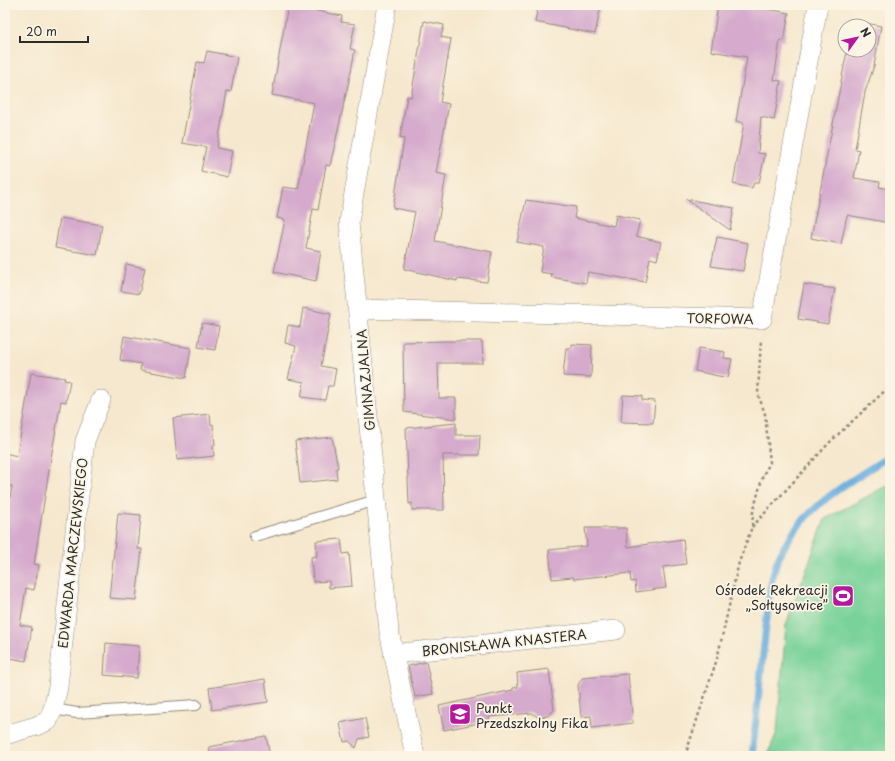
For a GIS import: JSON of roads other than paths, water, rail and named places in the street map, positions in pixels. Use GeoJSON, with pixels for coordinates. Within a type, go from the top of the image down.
{"type":"FeatureCollection","features":[{"type":"Feature","properties":{"kind":"street","name":"GIMNAZJALNA"},"geometry":{"type":"LineString","coordinates":[[387,5],[349,222],[376,502],[393,654],[414,756]]}},
{"type":"Feature","properties":{"kind":"street","name":"TORFOWA"},"geometry":{"type":"LineString","coordinates":[[358,309],[762,319],[818,5]]}},
{"type":"Feature","properties":{"kind":"street","name":"EDWARDA MARCZEWSKIEGO"},"geometry":{"type":"LineString","coordinates":[[5,735],[48,721],[54,709],[58,687],[85,441],[101,400]]}},
{"type":"Feature","properties":{"kind":"street","name":"BRONISŁAWA KNASTERA"},"geometry":{"type":"LineString","coordinates":[[393,654],[616,630]]}},
{"type":"Feature","properties":{"kind":"lane"},"geometry":{"type":"LineString","coordinates":[[255,536],[366,503],[376,502]]}},
{"type":"Feature","properties":{"kind":"lane"},"geometry":{"type":"LineString","coordinates":[[54,709],[77,713],[196,705]]}},
{"type":"Feature","properties":{"kind":"waterway"},"geometry":{"type":"LineString","coordinates":[[752,756],[770,589],[777,562],[797,527],[810,513],[840,488],[890,456]]}},
{"type":"Feature","properties":{"kind":"place","name":"Ośrodek Rekreacji „Sołtysowice”"},"geometry":{"type":"Point","coordinates":[843,596]}},
{"type":"Feature","properties":{"kind":"place","name":"Punkt Przedszkolny Fika"},"geometry":{"type":"Point","coordinates":[460,714]}}]}
